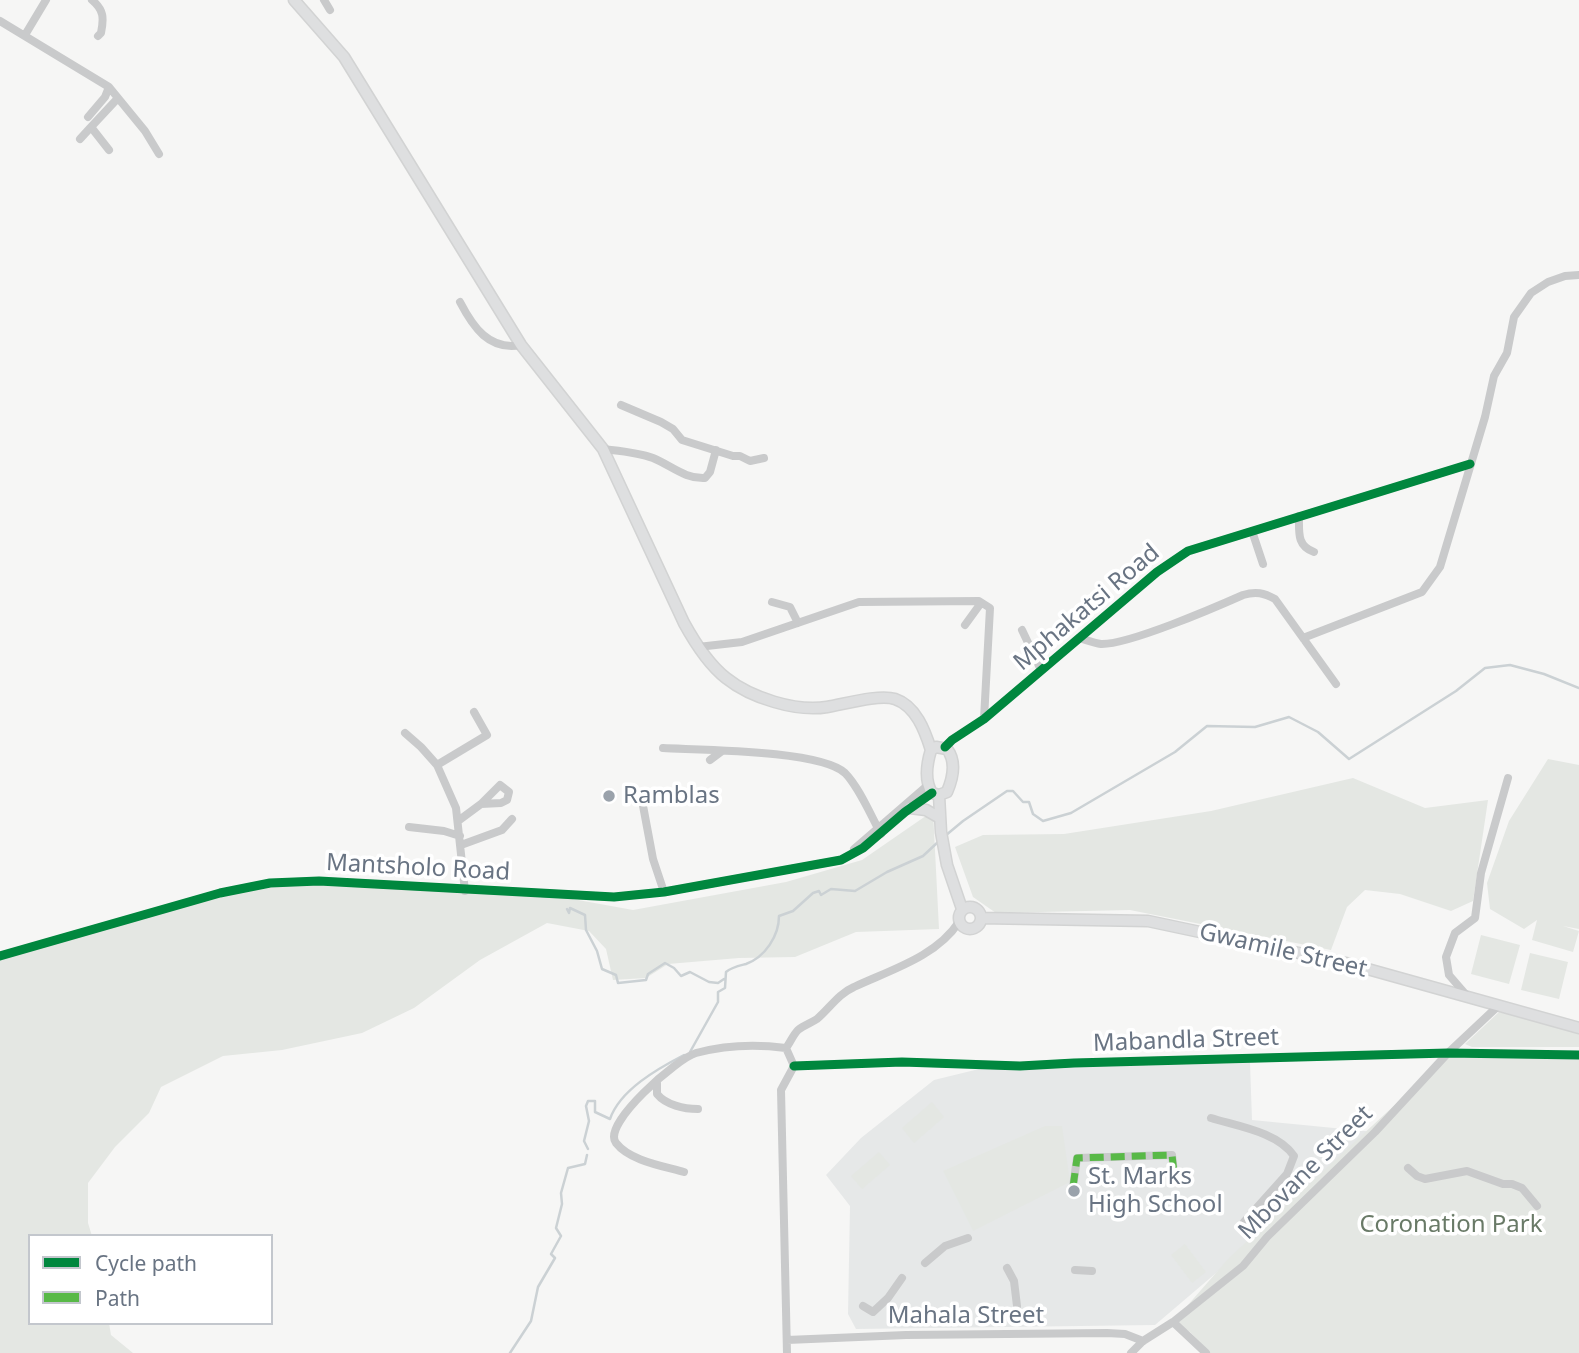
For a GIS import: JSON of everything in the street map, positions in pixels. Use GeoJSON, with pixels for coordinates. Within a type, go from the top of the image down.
{"type":"FeatureCollection","features":[{"type":"Feature","properties":{"kind":"main road"},"geometry":{"type":"LineString","coordinates":[[294,0],[344,57],[521,345],[603,449],[684,624],[698,648],[726,678],[760,697],[789,706],[819,708],[885,697],[903,703],[917,717],[931,750],[927,771],[940,818],[947,865],[962,909]]}},
{"type":"Feature","properties":{"kind":"main road"},"geometry":{"type":"LineString","coordinates":[[931,750],[945,747],[952,757],[954,770],[947,792],[933,791]]}},
{"type":"Feature","properties":{"kind":"main road"},"geometry":{"type":"LineString","coordinates":[[910,808],[926,810],[940,818]]}},
{"type":"Feature","properties":{"kind":"main road"},"geometry":{"type":"LineString","coordinates":[[969,906],[976,908],[981,918],[978,925],[964,927],[959,915],[962,909],[969,906]]}},
{"type":"Feature","properties":{"kind":"main road","name":"Gwamile Street"},"geometry":{"type":"LineString","coordinates":[[981,918],[1148,921],[1346,963],[1579,1028]]}},
{"type":"Feature","properties":{"kind":"street"},"geometry":{"type":"LineString","coordinates":[[25,35],[46,0]]}},
{"type":"Feature","properties":{"kind":"street"},"geometry":{"type":"LineString","coordinates":[[92,0],[99,6],[104,18],[98,36]]}},
{"type":"Feature","properties":{"kind":"street"},"geometry":{"type":"LineString","coordinates":[[324,0],[330,10]]}},
{"type":"Feature","properties":{"kind":"street"},"geometry":{"type":"LineString","coordinates":[[0,33],[2,22],[107,85],[141,126],[159,154]]}},
{"type":"Feature","properties":{"kind":"street"},"geometry":{"type":"LineString","coordinates":[[88,117],[105,97],[107,85]]}},
{"type":"Feature","properties":{"kind":"street"},"geometry":{"type":"LineString","coordinates":[[80,139],[118,98]]}},
{"type":"Feature","properties":{"kind":"street"},"geometry":{"type":"LineString","coordinates":[[91,127],[109,150]]}},
{"type":"Feature","properties":{"kind":"street"},"geometry":{"type":"LineString","coordinates":[[1303,638],[1422,592],[1440,567],[1485,416],[1494,376],[1507,353],[1514,317],[1531,293],[1548,282],[1565,276],[1579,275]]}},
{"type":"Feature","properties":{"kind":"street"},"geometry":{"type":"LineString","coordinates":[[460,302],[480,335],[510,347],[521,345]]}},
{"type":"Feature","properties":{"kind":"street"},"geometry":{"type":"LineString","coordinates":[[621,405],[661,422],[673,429],[682,440],[750,461],[764,458]]}},
{"type":"Feature","properties":{"kind":"street"},"geometry":{"type":"LineString","coordinates":[[603,449],[630,452],[654,459],[692,478],[705,478],[710,472],[716,450]]}},
{"type":"Feature","properties":{"kind":"street","name":"Mphakatsi Road"},"geometry":{"type":"LineString","coordinates":[[945,747],[951,740],[984,719],[1157,572],[1188,551],[1470,464]]}},
{"type":"Feature","properties":{"kind":"street"},"geometry":{"type":"LineString","coordinates":[[1299,516],[1300,543],[1305,549],[1314,552]]}},
{"type":"Feature","properties":{"kind":"street"},"geometry":{"type":"LineString","coordinates":[[1252,531],[1263,564]]}},
{"type":"Feature","properties":{"kind":"street"},"geometry":{"type":"LineString","coordinates":[[1079,638],[1101,644],[1119,640],[1182,620],[1254,592],[1275,599],[1336,684]]}},
{"type":"Feature","properties":{"kind":"street"},"geometry":{"type":"LineString","coordinates":[[698,648],[742,642],[859,602],[981,603],[990,608],[984,719]]}},
{"type":"Feature","properties":{"kind":"street"},"geometry":{"type":"LineString","coordinates":[[772,603],[790,607],[797,623]]}},
{"type":"Feature","properties":{"kind":"street"},"geometry":{"type":"LineString","coordinates":[[965,625],[981,603]]}},
{"type":"Feature","properties":{"kind":"street"},"geometry":{"type":"LineString","coordinates":[[1022,630],[1041,670]]}},
{"type":"Feature","properties":{"kind":"street"},"geometry":{"type":"LineString","coordinates":[[437,765],[487,735],[474,712]]}},
{"type":"Feature","properties":{"kind":"street"},"geometry":{"type":"LineString","coordinates":[[405,733],[437,765],[456,808],[465,891]]}},
{"type":"Feature","properties":{"kind":"street"},"geometry":{"type":"LineString","coordinates":[[663,748],[805,758],[843,771],[853,782],[879,831]]}},
{"type":"Feature","properties":{"kind":"street"},"geometry":{"type":"LineString","coordinates":[[710,760],[722,751]]}},
{"type":"Feature","properties":{"kind":"street"},"geometry":{"type":"LineString","coordinates":[[1469,999],[1449,975],[1446,957],[1455,933],[1475,918],[1481,873],[1508,778]]}},
{"type":"Feature","properties":{"kind":"street","name":"Mantsholo Road"},"geometry":{"type":"LineString","coordinates":[[0,956],[220,893],[270,883],[318,881],[614,897],[664,892],[841,860],[933,791]]}},
{"type":"Feature","properties":{"kind":"street","name":"Mantsholo Road"},"geometry":{"type":"LineString","coordinates":[[879,831],[933,791]]}},
{"type":"Feature","properties":{"kind":"street"},"geometry":{"type":"LineString","coordinates":[[641,794],[653,859],[664,892]]}},
{"type":"Feature","properties":{"kind":"street"},"geometry":{"type":"LineString","coordinates":[[457,821],[481,804]]}},
{"type":"Feature","properties":{"kind":"street"},"geometry":{"type":"LineString","coordinates":[[409,827],[444,831],[460,840],[502,830],[512,819]]}},
{"type":"Feature","properties":{"kind":"street"},"geometry":{"type":"LineString","coordinates":[[786,1048],[798,1031],[818,1018],[835,998],[852,987],[872,980],[933,949],[950,936],[960,922]]}},
{"type":"Feature","properties":{"kind":"street","name":"Mbovane Street"},"geometry":{"type":"LineString","coordinates":[[1131,1353],[1143,1341],[1173,1322],[1243,1266],[1267,1237],[1376,1132],[1448,1053],[1497,1007]]}},
{"type":"Feature","properties":{"kind":"street"},"geometry":{"type":"LineString","coordinates":[[684,1172],[641,1159],[615,1142],[612,1135],[615,1125],[630,1105],[693,1054],[741,1045],[786,1048]]}},
{"type":"Feature","properties":{"kind":"street"},"geometry":{"type":"LineString","coordinates":[[786,1048],[794,1066],[781,1090],[787,1353]]}},
{"type":"Feature","properties":{"kind":"street","name":"Mabandla Street"},"geometry":{"type":"LineString","coordinates":[[794,1066],[902,1062],[1020,1066],[1448,1053],[1579,1055]]}},
{"type":"Feature","properties":{"kind":"street"},"geometry":{"type":"LineString","coordinates":[[657,1083],[657,1094],[661,1099],[688,1109],[698,1109]]}},
{"type":"Feature","properties":{"kind":"street"},"geometry":{"type":"LineString","coordinates":[[1212,1118],[1264,1135],[1284,1145],[1294,1156],[1287,1174],[1244,1222]]}},
{"type":"Feature","properties":{"kind":"street"},"geometry":{"type":"LineString","coordinates":[[1073,1187],[1077,1157],[1171,1155],[1175,1181]]}},
{"type":"Feature","properties":{"kind":"street"},"geometry":{"type":"LineString","coordinates":[[1408,1168],[1417,1177],[1425,1179],[1467,1171],[1503,1184],[1513,1184],[1522,1188],[1537,1206]]}},
{"type":"Feature","properties":{"kind":"street"},"geometry":{"type":"LineString","coordinates":[[925,1263],[945,1247],[968,1238]]}},
{"type":"Feature","properties":{"kind":"street"},"geometry":{"type":"LineString","coordinates":[[1007,1268],[1014,1281],[1017,1306]]}},
{"type":"Feature","properties":{"kind":"street"},"geometry":{"type":"LineString","coordinates":[[1075,1270],[1092,1271]]}},
{"type":"Feature","properties":{"kind":"street"},"geometry":{"type":"LineString","coordinates":[[863,1306],[873,1312],[902,1278]]}},
{"type":"Feature","properties":{"kind":"street"},"geometry":{"type":"LineString","coordinates":[[1173,1322],[1206,1353]]}},
{"type":"Feature","properties":{"kind":"street","name":"Mahala Street"},"geometry":{"type":"LineString","coordinates":[[787,1340],[906,1335],[1107,1333],[1125,1334],[1143,1341]]}},
{"type":"Feature","properties":{"kind":"shaded area","name":"St. Marks High School"},"geometry":{"type":"Polygon","coordinates":[[[1250,1063],[1252,1120],[1375,1132],[1155,1325],[856,1329],[848,1314],[850,1206],[826,1175],[861,1138],[934,1080],[979,1069],[1250,1063]]]}},
{"type":"Feature","properties":{"kind":"green space"},"geometry":{"type":"Polygon","coordinates":[[[1548,759],[1579,765],[1579,929],[1563,926],[1579,931],[1573,952],[1532,940],[1537,920],[1524,929],[1490,909],[1487,883],[1509,821],[1548,759]]]}},
{"type":"Feature","properties":{"kind":"green space"},"geometry":{"type":"Polygon","coordinates":[[[1353,778],[1425,808],[1488,800],[1473,901],[1451,911],[1400,894],[1365,890],[1347,907],[1331,950],[1130,910],[996,913],[973,897],[955,847],[983,835],[1064,834],[1211,811],[1353,778]]]}},
{"type":"Feature","properties":{"kind":"green space"},"geometry":{"type":"Polygon","coordinates":[[[933,811],[939,929],[856,932],[795,957],[668,964],[646,978],[613,980],[606,949],[589,931],[547,923],[480,960],[414,1008],[362,1033],[282,1050],[223,1056],[161,1087],[149,1113],[115,1147],[88,1183],[88,1223],[91,1234],[28,1234],[28,1325],[109,1325],[111,1335],[133,1353],[0,1353],[0,956],[220,893],[295,882],[545,894],[633,910],[786,882],[862,860],[933,811]]]}},
{"type":"Feature","properties":{"kind":"green space"},"geometry":{"type":"Polygon","coordinates":[[[1481,935],[1520,945],[1509,984],[1471,974],[1481,935]]]}},
{"type":"Feature","properties":{"kind":"green space"},"geometry":{"type":"Polygon","coordinates":[[[1530,953],[1568,962],[1559,999],[1521,990],[1530,953]]]}},
{"type":"Feature","properties":{"kind":"green space"},"geometry":{"type":"Polygon","coordinates":[[[1499,1012],[1579,1031],[1579,1047],[1472,1047],[1465,1044],[1499,1012]]]}},
{"type":"Feature","properties":{"kind":"green space","name":"Coronation Park"},"geometry":{"type":"Polygon","coordinates":[[[1451,1053],[1579,1055],[1579,1353],[1210,1353],[1190,1332],[1173,1322],[1229,1258],[1451,1053]]]}},
{"type":"Feature","properties":{"kind":"green space"},"geometry":{"type":"Polygon","coordinates":[[[932,1102],[944,1117],[914,1143],[902,1128],[932,1102]]]}},
{"type":"Feature","properties":{"kind":"green space"},"geometry":{"type":"Polygon","coordinates":[[[1045,1126],[1062,1126],[1070,1182],[973,1231],[943,1171],[1045,1126]]]}},
{"type":"Feature","properties":{"kind":"green space"},"geometry":{"type":"Polygon","coordinates":[[[879,1152],[890,1165],[862,1189],[851,1176],[879,1152]]]}},
{"type":"Feature","properties":{"kind":"green space"},"geometry":{"type":"Polygon","coordinates":[[[1185,1244],[1206,1272],[1192,1283],[1171,1255],[1185,1244]]]}},
{"type":"Feature","properties":{"kind":"waterway"},"geometry":{"type":"LineString","coordinates":[[945,836],[1007,791],[1013,791],[1023,802],[1029,802],[1033,814],[1043,821],[1071,813],[1175,752],[1207,726],[1255,727],[1289,717],[1318,732],[1349,759],[1456,691],[1485,668],[1510,665],[1544,674],[1579,688]]}},
{"type":"Feature","properties":{"kind":"waterway"},"geometry":{"type":"LineString","coordinates":[[690,1052],[718,1002],[718,992],[725,988],[726,972],[753,961],[765,951],[777,931],[779,916],[793,911],[819,891],[821,895],[831,889],[855,891],[887,872],[923,856],[938,842]]}},
{"type":"Feature","properties":{"kind":"waterway"},"geometry":{"type":"LineString","coordinates":[[567,909],[569,913],[570,908],[585,915],[586,930],[597,951],[602,969],[616,975],[618,983],[646,980],[648,974],[665,963],[681,976],[690,972],[709,982],[718,983],[724,979]]}},
{"type":"Feature","properties":{"kind":"waterway"},"geometry":{"type":"LineString","coordinates":[[588,1149],[584,1141],[589,1121],[586,1106],[588,1101],[595,1101],[595,1112],[610,1119],[615,1108],[631,1090],[651,1074],[684,1055]]}},
{"type":"Feature","properties":{"kind":"waterway"},"geometry":{"type":"LineString","coordinates":[[510,1353],[531,1321],[538,1287],[555,1258],[551,1254],[561,1236],[556,1228],[568,1168],[585,1164],[587,1155]]}},
{"type":"Feature","properties":{"kind":"marked path"},"geometry":{"type":"LineString","coordinates":[[1073,1187],[1077,1158],[1172,1155],[1175,1181]]}},
{"type":"Feature","properties":{"kind":"cycle path"},"geometry":{"type":"LineString","coordinates":[[945,747],[984,719],[1157,572],[1188,551],[1470,464]]}},
{"type":"Feature","properties":{"kind":"cycle path"},"geometry":{"type":"LineString","coordinates":[[0,956],[220,893],[270,883],[319,881],[614,897],[664,892],[841,860],[863,848],[932,793]]}},
{"type":"Feature","properties":{"kind":"cycle path"},"geometry":{"type":"LineString","coordinates":[[794,1066],[902,1062],[1020,1066],[1448,1053],[1579,1055]]}},
{"type":"Feature","properties":{"kind":"place","name":"Ramblas"},"geometry":{"type":"Point","coordinates":[609,796]}},
{"type":"Feature","properties":{"kind":"place","name":"St. Marks High School"},"geometry":{"type":"Point","coordinates":[1074,1191]}}]}
